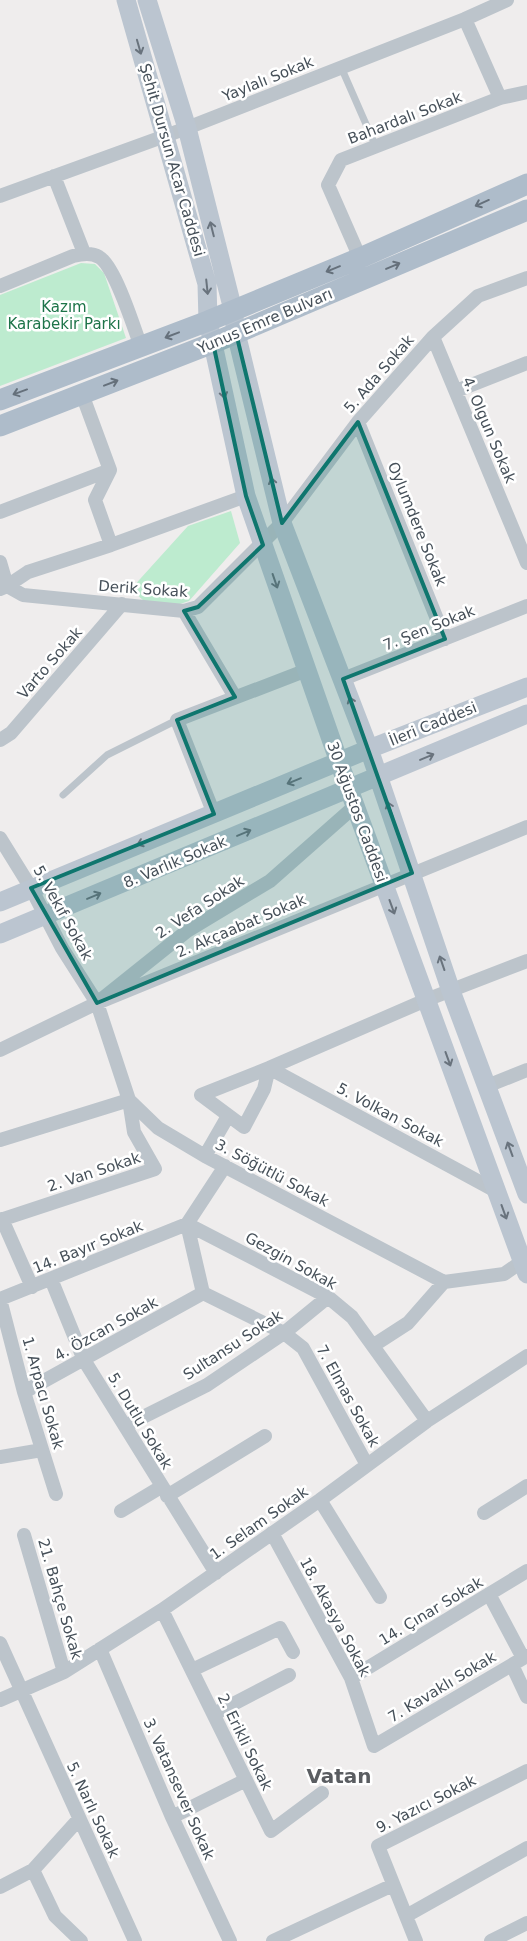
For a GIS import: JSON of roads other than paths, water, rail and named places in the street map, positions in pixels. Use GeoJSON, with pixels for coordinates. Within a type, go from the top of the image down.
{"type":"FeatureCollection","features":[{"type":"Feature","properties":{"kind":"main road","name":"Şehit Dursun Acar Caddesi"},"geometry":{"type":"LineString","coordinates":[[148,0],[186,128],[233,310],[236,333]]}},
{"type":"Feature","properties":{"kind":"main road","name":"Şehit Dursun Acar Caddesi"},"geometry":{"type":"LineString","coordinates":[[127,5],[207,284],[208,321],[212,343]]}},
{"type":"Feature","properties":{"kind":"main road","name":"Yunus Emre Bulvarı"},"geometry":{"type":"LineString","coordinates":[[0,400],[208,321],[360,258],[527,184]]}},
{"type":"Feature","properties":{"kind":"main road","name":"Yunus Emre Bulvarı"},"geometry":{"type":"LineString","coordinates":[[0,426],[212,343],[527,210]]}},
{"type":"Feature","properties":{"kind":"main road","name":"30 Ağustos Caddesi"},"geometry":{"type":"LineString","coordinates":[[236,333],[282,523],[379,777],[397,879],[426,1000],[496,1191],[526,1264]]}},
{"type":"Feature","properties":{"kind":"main road","name":"30 Ağustos Caddesi"},"geometry":{"type":"LineString","coordinates":[[212,343],[246,496],[339,762],[353,797],[397,879],[451,991],[527,1194]]}},
{"type":"Feature","properties":{"kind":"main road","name":"İleri Caddesi"},"geometry":{"type":"LineString","coordinates":[[339,762],[527,687]]}},
{"type":"Feature","properties":{"kind":"main road","name":"İleri Caddesi"},"geometry":{"type":"LineString","coordinates":[[353,797],[379,777],[527,714]]}},
{"type":"Feature","properties":{"kind":"main road","name":"8. Varlık Sokak"},"geometry":{"type":"LineString","coordinates":[[0,902],[339,762]]}},
{"type":"Feature","properties":{"kind":"main road","name":"8. Varlık Sokak"},"geometry":{"type":"LineString","coordinates":[[0,934],[353,797]]}},
{"type":"Feature","properties":{"kind":"street"},"geometry":{"type":"LineString","coordinates":[[127,5],[148,0]]}},
{"type":"Feature","properties":{"kind":"street","name":"Yaylalı Sokak"},"geometry":{"type":"LineString","coordinates":[[0,196],[186,128],[507,0]]}},
{"type":"Feature","properties":{"kind":"street"},"geometry":{"type":"LineString","coordinates":[[465,18],[500,98]]}},
{"type":"Feature","properties":{"kind":"street","name":"Bahardalı Sokak"},"geometry":{"type":"LineString","coordinates":[[360,258],[328,185],[341,160],[500,98],[527,92]]}},
{"type":"Feature","properties":{"kind":"street"},"geometry":{"type":"LineString","coordinates":[[54,176],[84,253]]}},
{"type":"Feature","properties":{"kind":"street"},"geometry":{"type":"LineString","coordinates":[[0,286],[84,253],[99,257],[110,268],[141,347]]}},
{"type":"Feature","properties":{"kind":"street","name":"5. Ada Sokak"},"geometry":{"type":"LineString","coordinates":[[282,523],[358,422],[433,337],[478,296],[527,278]]}},
{"type":"Feature","properties":{"kind":"street","name":"4. Olgun Sokak"},"geometry":{"type":"LineString","coordinates":[[433,337],[527,562]]}},
{"type":"Feature","properties":{"kind":"street"},"geometry":{"type":"LineString","coordinates":[[456,392],[527,363]]}},
{"type":"Feature","properties":{"kind":"street"},"geometry":{"type":"LineString","coordinates":[[82,394],[110,470],[95,500],[111,545]]}},
{"type":"Feature","properties":{"kind":"street","name":"Oylumdere Sokak"},"geometry":{"type":"LineString","coordinates":[[358,422],[445,639]]}},
{"type":"Feature","properties":{"kind":"street"},"geometry":{"type":"LineString","coordinates":[[0,512],[110,470]]}},
{"type":"Feature","properties":{"kind":"street"},"geometry":{"type":"LineString","coordinates":[[0,562],[4,587],[28,572],[111,545],[246,496]]}},
{"type":"Feature","properties":{"kind":"street","name":"Derik Sokak"},"geometry":{"type":"LineString","coordinates":[[4,587],[23,595],[184,611],[198,607],[282,523]]}},
{"type":"Feature","properties":{"kind":"street","name":"Varto Sokak"},"geometry":{"type":"LineString","coordinates":[[0,740],[11,733],[122,604]]}},
{"type":"Feature","properties":{"kind":"street","name":"7. Şen Sokak"},"geometry":{"type":"LineString","coordinates":[[343,679],[527,606]]}},
{"type":"Feature","properties":{"kind":"street"},"geometry":{"type":"LineString","coordinates":[[184,611],[235,697]]}},
{"type":"Feature","properties":{"kind":"street"},"geometry":{"type":"LineString","coordinates":[[214,814],[178,720],[306,670]]}},
{"type":"Feature","properties":{"kind":"street","name":"2. Vefa Sokak"},"geometry":{"type":"LineString","coordinates":[[0,1050],[97,1003],[187,931],[270,881],[353,797]]}},
{"type":"Feature","properties":{"kind":"street","name":"2. Akçaabat Sokak"},"geometry":{"type":"LineString","coordinates":[[97,1003],[527,827]]}},
{"type":"Feature","properties":{"kind":"street","name":"5. Vekıf Sokak"},"geometry":{"type":"LineString","coordinates":[[0,838],[47,916],[62,948],[97,1003]]}},
{"type":"Feature","properties":{"kind":"street"},"geometry":{"type":"LineString","coordinates":[[269,1068],[264,1089],[244,1127],[201,1095],[269,1068],[426,1000],[527,961]]}},
{"type":"Feature","properties":{"kind":"street","name":"3. Söğütlü Sokak"},"geometry":{"type":"LineString","coordinates":[[97,1003],[129,1100],[158,1128],[205,1156],[444,1282]]}},
{"type":"Feature","properties":{"kind":"street","name":"5. Volkan Sokak"},"geometry":{"type":"LineString","coordinates":[[269,1068],[496,1191]]}},
{"type":"Feature","properties":{"kind":"street"},"geometry":{"type":"LineString","coordinates":[[487,1086],[527,1070]]}},
{"type":"Feature","properties":{"kind":"street"},"geometry":{"type":"LineString","coordinates":[[0,1140],[129,1100]]}},
{"type":"Feature","properties":{"kind":"street","name":"2. Van Sokak"},"geometry":{"type":"LineString","coordinates":[[1,1219],[155,1169],[134,1132],[129,1100]]}},
{"type":"Feature","properties":{"kind":"street"},"geometry":{"type":"LineString","coordinates":[[205,1156],[228,1116]]}},
{"type":"Feature","properties":{"kind":"street"},"geometry":{"type":"LineString","coordinates":[[203,1293],[187,1224],[225,1166]]}},
{"type":"Feature","properties":{"kind":"street"},"geometry":{"type":"LineString","coordinates":[[1,1219],[32,1287]]}},
{"type":"Feature","properties":{"kind":"street","name":"14. Bayır Sokak"},"geometry":{"type":"LineString","coordinates":[[0,1299],[187,1224]]}},
{"type":"Feature","properties":{"kind":"street","name":"Gezgin Sokak"},"geometry":{"type":"LineString","coordinates":[[187,1224],[328,1297],[352,1317],[427,1420]]}},
{"type":"Feature","properties":{"kind":"street"},"geometry":{"type":"LineString","coordinates":[[374,1345],[408,1323],[444,1282],[504,1274],[526,1264]]}},
{"type":"Feature","properties":{"kind":"street","name":"5. Dutlu Sokak"},"geometry":{"type":"LineString","coordinates":[[51,1279],[84,1360],[216,1573]]}},
{"type":"Feature","properties":{"kind":"street","name":"7. Elmas Sokak"},"geometry":{"type":"LineString","coordinates":[[203,1293],[284,1333],[303,1348],[367,1465]]}},
{"type":"Feature","properties":{"kind":"street","name":"4. Özcan Sokak"},"geometry":{"type":"LineString","coordinates":[[24,1392],[203,1293]]}},
{"type":"Feature","properties":{"kind":"street","name":"Sultansu Sokak"},"geometry":{"type":"LineString","coordinates":[[125,1426],[207,1385],[284,1333],[328,1297]]}},
{"type":"Feature","properties":{"kind":"street","name":"1. Arpacı Sokak"},"geometry":{"type":"LineString","coordinates":[[0,1299],[24,1392],[56,1494]]}},
{"type":"Feature","properties":{"kind":"street","name":"1. Selam Sokak"},"geometry":{"type":"LineString","coordinates":[[0,1700],[64,1672],[162,1610],[320,1500],[427,1420],[527,1356]]}},
{"type":"Feature","properties":{"kind":"street"},"geometry":{"type":"LineString","coordinates":[[121,1512],[265,1436]]}},
{"type":"Feature","properties":{"kind":"street"},"geometry":{"type":"LineString","coordinates":[[0,1457],[42,1450]]}},
{"type":"Feature","properties":{"kind":"street"},"geometry":{"type":"LineString","coordinates":[[484,1513],[527,1486]]}},
{"type":"Feature","properties":{"kind":"street"},"geometry":{"type":"LineString","coordinates":[[320,1500],[380,1597]]}},
{"type":"Feature","properties":{"kind":"street","name":"18. Akasya Sokak"},"geometry":{"type":"LineString","coordinates":[[272,1533],[351,1678],[374,1746]]}},
{"type":"Feature","properties":{"kind":"street","name":"21. Bahçe Sokak"},"geometry":{"type":"LineString","coordinates":[[24,1535],[64,1672]]}},
{"type":"Feature","properties":{"kind":"street","name":"14. Çınar Sokak"},"geometry":{"type":"LineString","coordinates":[[351,1678],[527,1571]]}},
{"type":"Feature","properties":{"kind":"street"},"geometry":{"type":"LineString","coordinates":[[489,1594],[521,1659],[527,1697]]}},
{"type":"Feature","properties":{"kind":"street","name":"2. Erikli Sokak"},"geometry":{"type":"LineString","coordinates":[[162,1610],[271,1831],[322,1792]]}},
{"type":"Feature","properties":{"kind":"street"},"geometry":{"type":"LineString","coordinates":[[192,1670],[280,1628],[293,1652]]}},
{"type":"Feature","properties":{"kind":"street","name":"5. Narlı Sokak"},"geometry":{"type":"LineString","coordinates":[[0,1643],[135,1941]]}},
{"type":"Feature","properties":{"kind":"street","name":"3. Vatansever Sokak"},"geometry":{"type":"LineString","coordinates":[[100,1649],[172,1817],[230,1941]]}},
{"type":"Feature","properties":{"kind":"street","name":"7. Kavaklı Sokak"},"geometry":{"type":"LineString","coordinates":[[374,1746],[521,1659]]}},
{"type":"Feature","properties":{"kind":"street"},"geometry":{"type":"LineString","coordinates":[[214,1714],[288,1675]]}},
{"type":"Feature","properties":{"kind":"street","name":"9. Yazıcı Sokak"},"geometry":{"type":"LineString","coordinates":[[416,1941],[378,1846],[527,1771]]}},
{"type":"Feature","properties":{"kind":"street"},"geometry":{"type":"LineString","coordinates":[[172,1817],[246,1780]]}},
{"type":"Feature","properties":{"kind":"street"},"geometry":{"type":"LineString","coordinates":[[0,1887],[33,1870],[79,1819]]}},
{"type":"Feature","properties":{"kind":"street"},"geometry":{"type":"LineString","coordinates":[[406,1916],[527,1848]]}},
{"type":"Feature","properties":{"kind":"street"},"geometry":{"type":"LineString","coordinates":[[33,1870],[55,1916],[81,1941]]}},
{"type":"Feature","properties":{"kind":"street"},"geometry":{"type":"LineString","coordinates":[[273,1941],[394,1885]]}},
{"type":"Feature","properties":{"kind":"street"},"geometry":{"type":"LineString","coordinates":[[492,1941],[527,1922]]}},
{"type":"Feature","properties":{"kind":"lane"},"geometry":{"type":"LineString","coordinates":[[341,67],[376,147]]}},
{"type":"Feature","properties":{"kind":"lane"},"geometry":{"type":"LineString","coordinates":[[63,795],[107,755],[178,720]]}},
{"type":"Feature","properties":{"kind":"district","name":"Vatan"},"geometry":{"type":"Point","coordinates":[339,1776]}},
{"type":"Feature","properties":{"kind":"park label","name":"Kazım Karabekir Parkı"},"geometry":{"type":"Point","coordinates":[64,316]}}]}
